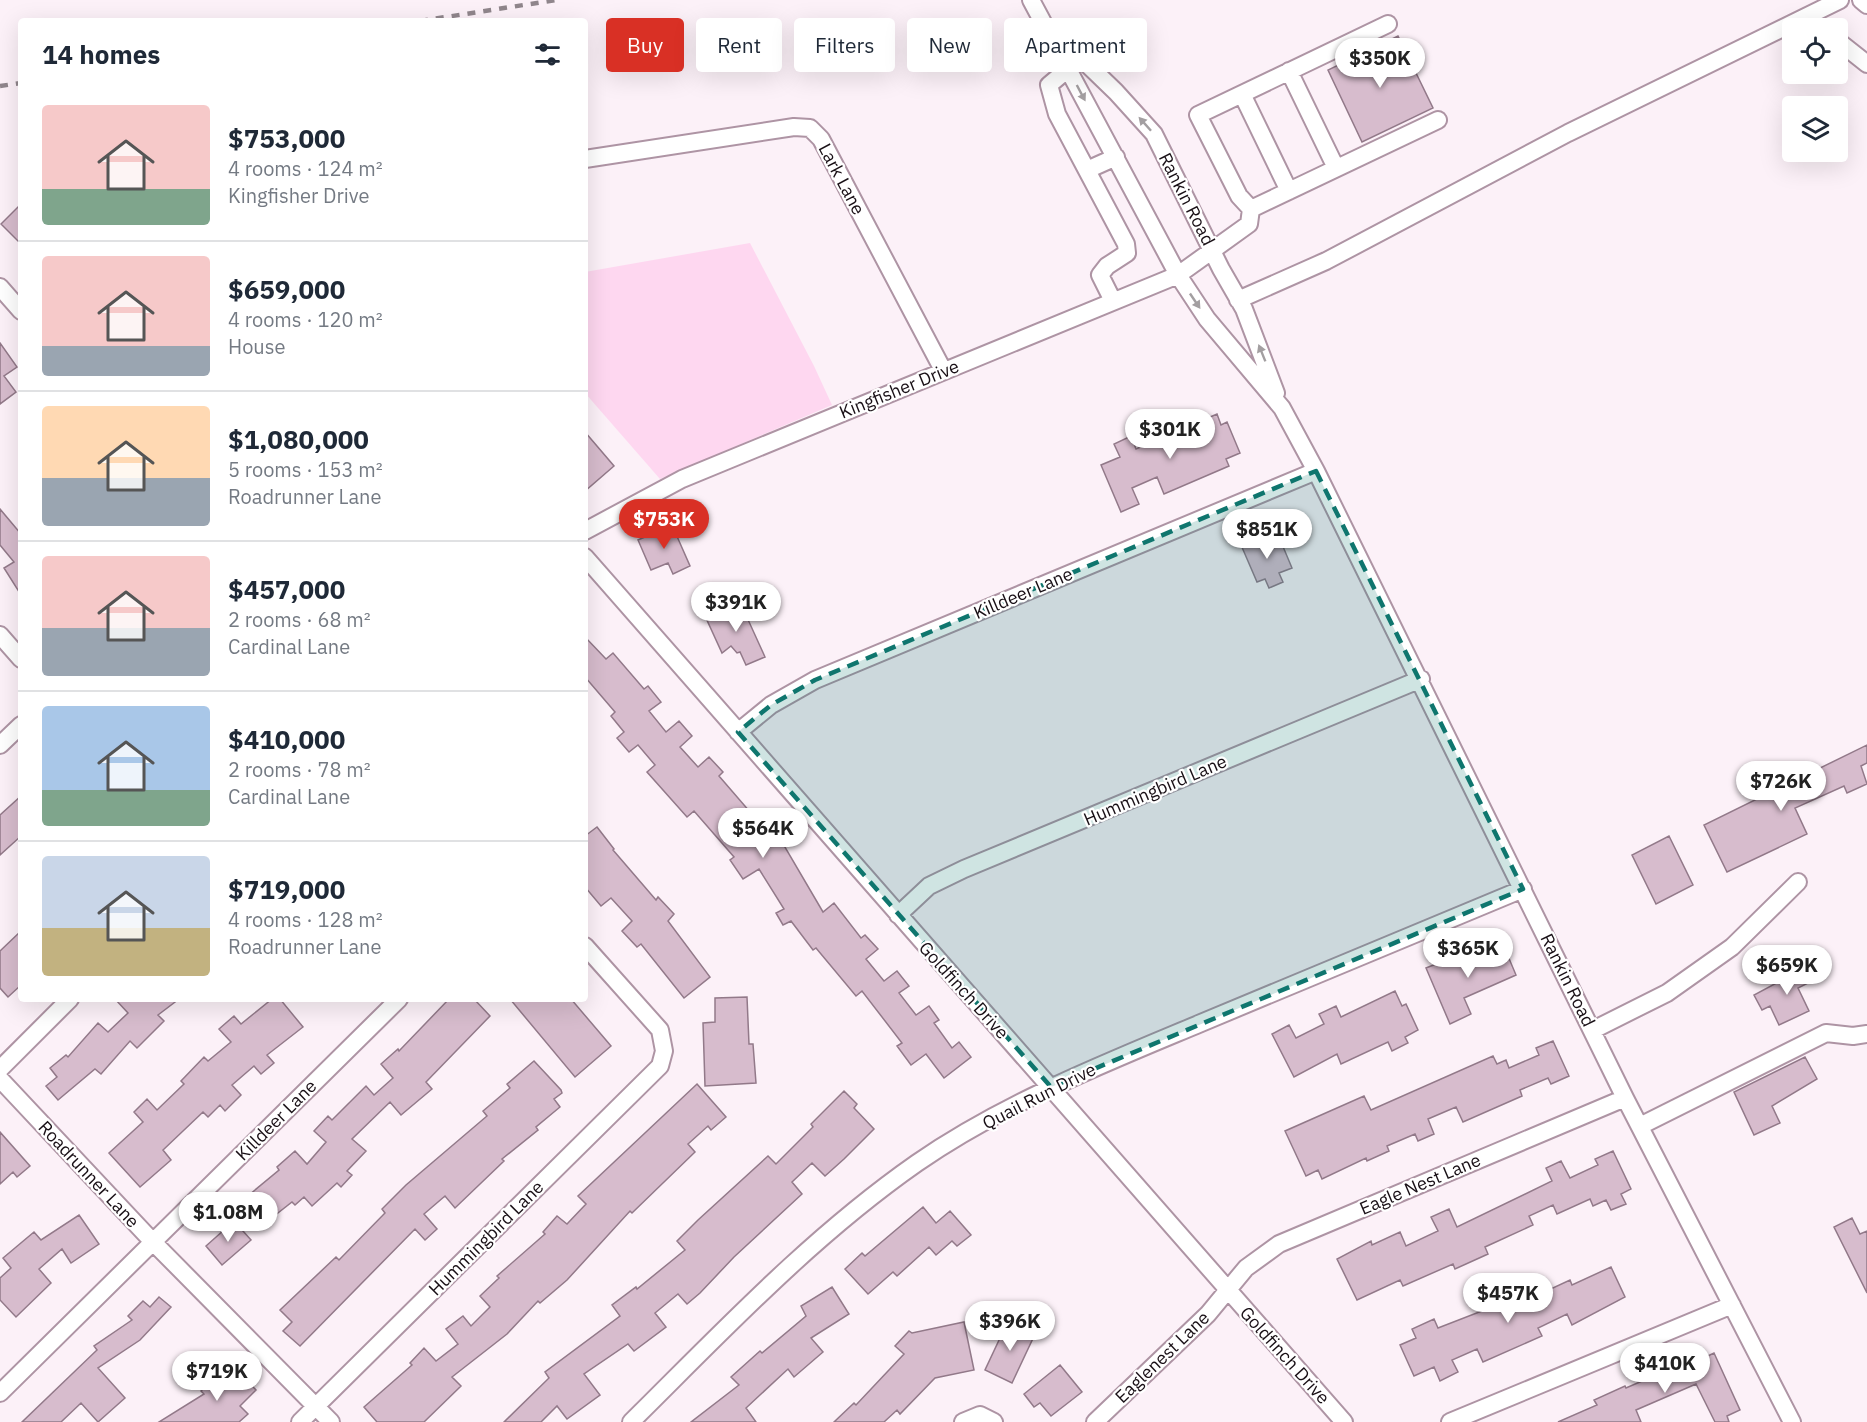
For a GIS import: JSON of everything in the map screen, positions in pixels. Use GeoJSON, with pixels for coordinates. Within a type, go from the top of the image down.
{"type":"FeatureCollection","features":[{"type":"Feature","properties":{"kind":"street","name":"Rankin Road"},"geometry":{"type":"LineString","coordinates":[[1031,0],[1041,18]]}},
{"type":"Feature","properties":{"kind":"street"},"geometry":{"type":"LineString","coordinates":[[1238,300],[1326,261],[1568,133],[1840,0]]}},
{"type":"Feature","properties":{"kind":"street"},"geometry":{"type":"LineString","coordinates":[[1861,0],[1867,5]]}},
{"type":"Feature","properties":{"kind":"street"},"geometry":{"type":"LineString","coordinates":[[1388,24],[1198,115],[1239,196],[1251,209],[1438,120]]}},
{"type":"Feature","properties":{"kind":"street"},"geometry":{"type":"LineString","coordinates":[[1848,49],[1867,64]]}},
{"type":"Feature","properties":{"kind":"street"},"geometry":{"type":"LineString","coordinates":[[1289,71],[1336,168]]}},
{"type":"Feature","properties":{"kind":"street"},"geometry":{"type":"LineString","coordinates":[[1064,72],[1049,85],[1057,114],[1126,244],[1127,253],[1107,266],[1100,275],[1113,301]]}},
{"type":"Feature","properties":{"kind":"street","name":"Rankin Road"},"geometry":{"type":"LineString","coordinates":[[1070,72],[1178,275],[1207,319],[1282,408]]}},
{"type":"Feature","properties":{"kind":"street","name":"Rankin Road"},"geometry":{"type":"LineString","coordinates":[[1095,72],[1154,134],[1238,300],[1264,356],[1282,408],[1316,471],[1420,680],[1625,1098],[1792,1422]]}},
{"type":"Feature","properties":{"kind":"street"},"geometry":{"type":"LineString","coordinates":[[1242,94],[1288,191]]}},
{"type":"Feature","properties":{"kind":"street","name":"Lark Lane"},"geometry":{"type":"LineString","coordinates":[[588,159],[794,127],[810,128],[821,139],[943,370]]}},
{"type":"Feature","properties":{"kind":"street"},"geometry":{"type":"LineString","coordinates":[[1087,170],[1116,157]]}},
{"type":"Feature","properties":{"kind":"street","name":"Kingfisher Drive"},"geometry":{"type":"LineString","coordinates":[[588,529],[682,478],[1178,275],[1250,224],[1251,209]]}},
{"type":"Feature","properties":{"kind":"street"},"geometry":{"type":"LineString","coordinates":[[0,287],[18,308]]}},
{"type":"Feature","properties":{"kind":"street","name":"Killdeer Lane"},"geometry":{"type":"LineString","coordinates":[[738,732],[771,705],[815,680],[1316,471]]}},
{"type":"Feature","properties":{"kind":"street","name":"Goldfinch Drive"},"geometry":{"type":"LineString","coordinates":[[588,560],[1344,1422]]}},
{"type":"Feature","properties":{"kind":"street"},"geometry":{"type":"LineString","coordinates":[[0,635],[18,656]]}},
{"type":"Feature","properties":{"kind":"street","name":"Hummingbird Lane"},"geometry":{"type":"LineString","coordinates":[[898,915],[929,886],[964,869],[1420,680]]}},
{"type":"Feature","properties":{"kind":"street"},"geometry":{"type":"LineString","coordinates":[[0,745],[18,728]]}},
{"type":"Feature","properties":{"kind":"street"},"geometry":{"type":"LineString","coordinates":[[1593,1030],[1667,993],[1732,947],[1798,882]]}},
{"type":"Feature","properties":{"kind":"street","name":"Quail Run Drive"},"geometry":{"type":"LineString","coordinates":[[631,1422],[787,1268],[858,1206],[919,1162],[993,1117],[1051,1087],[1522,889]]}},
{"type":"Feature","properties":{"kind":"street","name":"Hummingbird Lane"},"geometry":{"type":"LineString","coordinates":[[300,1422],[660,1066],[664,1051],[660,1030],[588,949]]}},
{"type":"Feature","properties":{"kind":"street"},"geometry":{"type":"LineString","coordinates":[[0,1069],[67,1002]]}},
{"type":"Feature","properties":{"kind":"street","name":"Killdeer Lane"},"geometry":{"type":"LineString","coordinates":[[0,1394],[396,1002]]}},
{"type":"Feature","properties":{"kind":"street"},"geometry":{"type":"LineString","coordinates":[[1640,1126],[1826,1033],[1853,1036],[1867,1034]]}},
{"type":"Feature","properties":{"kind":"street","name":"Roadrunner Lane"},"geometry":{"type":"LineString","coordinates":[[0,1079],[153,1242],[331,1422]]}},
{"type":"Feature","properties":{"kind":"street","name":"Eagle Nest Lane"},"geometry":{"type":"LineString","coordinates":[[1227,1290],[1246,1268],[1279,1244],[1310,1229],[1625,1098]]}},
{"type":"Feature","properties":{"kind":"street","name":"Eaglenest Lane"},"geometry":{"type":"LineString","coordinates":[[1095,1422],[1208,1314],[1227,1290]]}},
{"type":"Feature","properties":{"kind":"street"},"geometry":{"type":"LineString","coordinates":[[1450,1422],[1732,1305]]}},
{"type":"Feature","properties":{"kind":"street"},"geometry":{"type":"LineString","coordinates":[[963,1422],[980,1415],[994,1422]]}},
{"type":"Feature","properties":{"kind":"highlighted area"},"geometry":{"type":"Polygon","coordinates":[[[1316,471],[1523,889],[1051,1087],[738,732],[771,705],[815,680],[1316,471]]]}},
{"type":"Feature","properties":{"kind":"shaded area"},"geometry":{"type":"Polygon","coordinates":[[[750,243],[832,405],[660,479],[588,396],[588,271],[750,243]]]}},
{"type":"Feature","properties":{"kind":"building"},"geometry":{"type":"Polygon","coordinates":[[[1398,36],[1433,108],[1362,142],[1328,70],[1398,36]]]}},
{"type":"Feature","properties":{"kind":"building"},"geometry":{"type":"Polygon","coordinates":[[[18,207],[18,241],[1,224],[18,207]]]}},
{"type":"Feature","properties":{"kind":"building"},"geometry":{"type":"Polygon","coordinates":[[[0,343],[17,367],[4,376],[16,392],[0,404],[0,343]]]}},
{"type":"Feature","properties":{"kind":"building"},"geometry":{"type":"Polygon","coordinates":[[[1217,414],[1221,425],[1227,422],[1240,453],[1226,459],[1229,466],[1164,494],[1157,477],[1132,488],[1139,504],[1121,512],[1101,465],[1120,457],[1114,444],[1131,436],[1136,449],[1217,414]]]}},
{"type":"Feature","properties":{"kind":"building"},"geometry":{"type":"Polygon","coordinates":[[[588,436],[614,466],[588,488],[588,436]]]}},
{"type":"Feature","properties":{"kind":"building"},"geometry":{"type":"Polygon","coordinates":[[[0,509],[18,530],[18,590],[4,568],[14,562],[0,545],[0,509]]]}},
{"type":"Feature","properties":{"kind":"building"},"geometry":{"type":"Polygon","coordinates":[[[672,525],[690,566],[673,574],[668,563],[651,570],[638,540],[672,525]]]}},
{"type":"Feature","properties":{"kind":"building"},"geometry":{"type":"Polygon","coordinates":[[[1279,537],[1292,568],[1279,573],[1283,582],[1269,588],[1265,579],[1257,582],[1241,545],[1257,538],[1260,545],[1279,537]]]}},
{"type":"Feature","properties":{"kind":"building"},"geometry":{"type":"Polygon","coordinates":[[[740,602],[765,657],[746,665],[740,652],[737,653],[731,646],[722,653],[706,618],[740,602]]]}},
{"type":"Feature","properties":{"kind":"building"},"geometry":{"type":"Polygon","coordinates":[[[588,640],[606,659],[613,653],[644,689],[648,686],[661,702],[649,711],[666,732],[679,721],[692,736],[680,747],[698,767],[709,757],[723,772],[719,776],[769,834],[775,830],[823,912],[834,903],[861,938],[865,935],[878,949],[866,959],[884,981],[897,971],[909,986],[899,993],[916,1015],[929,1006],[939,1020],[934,1023],[952,1048],[959,1042],[971,1057],[944,1078],[926,1054],[911,1065],[897,1046],[902,1043],[862,991],[856,996],[816,948],[813,950],[791,921],[783,925],[776,913],[784,909],[759,869],[743,879],[730,860],[734,857],[694,811],[687,817],[647,772],[655,765],[638,745],[629,752],[617,738],[624,732],[611,716],[615,712],[588,680],[588,640]]]}},
{"type":"Feature","properties":{"kind":"building"},"geometry":{"type":"Polygon","coordinates":[[[1867,745],[1867,763],[1861,766],[1867,784],[1847,793],[1844,786],[1795,808],[1807,834],[1727,872],[1704,825],[1867,745]]]}},
{"type":"Feature","properties":{"kind":"building"},"geometry":{"type":"Polygon","coordinates":[[[18,799],[18,839],[0,855],[0,815],[18,799]]]}},
{"type":"Feature","properties":{"kind":"building"},"geometry":{"type":"Polygon","coordinates":[[[597,827],[613,850],[656,900],[658,897],[674,914],[668,921],[710,977],[684,998],[641,944],[637,947],[622,931],[632,921],[611,898],[601,906],[588,891],[588,834],[597,827]]]}},
{"type":"Feature","properties":{"kind":"building"},"geometry":{"type":"Polygon","coordinates":[[[1669,836],[1693,885],[1656,904],[1632,855],[1669,836]]]}},
{"type":"Feature","properties":{"kind":"building"},"geometry":{"type":"Polygon","coordinates":[[[18,934],[18,988],[8,997],[0,988],[0,951],[18,934]]]}},
{"type":"Feature","properties":{"kind":"building"},"geometry":{"type":"Polygon","coordinates":[[[1479,947],[1484,958],[1505,949],[1516,975],[1464,998],[1471,1014],[1450,1024],[1426,968],[1479,947]]]}},
{"type":"Feature","properties":{"kind":"building"},"geometry":{"type":"Polygon","coordinates":[[[1810,965],[1816,979],[1798,988],[1809,1011],[1779,1025],[1770,1006],[1762,1010],[1754,995],[1810,965]]]}},
{"type":"Feature","properties":{"kind":"building"},"geometry":{"type":"Polygon","coordinates":[[[1395,991],[1402,1006],[1406,1004],[1418,1030],[1405,1037],[1408,1043],[1392,1051],[1388,1042],[1341,1064],[1337,1054],[1294,1077],[1272,1034],[1289,1025],[1296,1038],[1324,1024],[1319,1014],[1336,1006],[1341,1017],[1395,991]]]}},
{"type":"Feature","properties":{"kind":"building"},"geometry":{"type":"Polygon","coordinates":[[[747,997],[749,1044],[753,1044],[756,1083],[705,1086],[703,1023],[715,1022],[715,998],[747,997]]]}},
{"type":"Feature","properties":{"kind":"building"},"geometry":{"type":"Polygon","coordinates":[[[118,1002],[175,1002],[158,1015],[164,1021],[137,1048],[130,1041],[101,1074],[95,1069],[58,1100],[46,1086],[57,1077],[50,1068],[66,1055],[68,1057],[98,1023],[108,1032],[128,1013],[118,1002]]]}},
{"type":"Feature","properties":{"kind":"building"},"geometry":{"type":"Polygon","coordinates":[[[268,1002],[282,1002],[303,1027],[267,1055],[274,1063],[261,1074],[254,1066],[232,1085],[241,1095],[225,1111],[220,1105],[208,1117],[203,1112],[163,1150],[171,1160],[140,1187],[109,1153],[143,1122],[134,1112],[147,1099],[157,1110],[184,1084],[181,1081],[204,1057],[208,1061],[231,1042],[219,1029],[234,1016],[241,1024],[268,1002]]]}},
{"type":"Feature","properties":{"kind":"building"},"geometry":{"type":"Polygon","coordinates":[[[446,1002],[477,1002],[490,1016],[426,1082],[432,1089],[401,1115],[390,1102],[352,1139],[366,1151],[347,1171],[352,1175],[341,1187],[337,1183],[312,1206],[304,1197],[295,1205],[292,1202],[269,1220],[249,1195],[279,1170],[277,1167],[295,1151],[307,1164],[326,1142],[314,1131],[328,1116],[332,1120],[366,1086],[374,1095],[393,1078],[381,1064],[398,1049],[399,1051],[446,1002]]]}},
{"type":"Feature","properties":{"kind":"building"},"geometry":{"type":"Polygon","coordinates":[[[512,1002],[574,1002],[611,1046],[575,1077],[512,1002]]]}},
{"type":"Feature","properties":{"kind":"building"},"geometry":{"type":"Polygon","coordinates":[[[1553,1041],[1569,1076],[1551,1084],[1548,1078],[1520,1090],[1522,1096],[1463,1122],[1456,1107],[1428,1119],[1434,1134],[1418,1141],[1415,1134],[1387,1146],[1389,1151],[1367,1161],[1366,1158],[1322,1179],[1318,1170],[1306,1176],[1285,1131],[1364,1096],[1371,1110],[1493,1056],[1497,1064],[1506,1060],[1509,1068],[1539,1055],[1536,1048],[1553,1041]]]}},
{"type":"Feature","properties":{"kind":"building"},"geometry":{"type":"Polygon","coordinates":[[[1805,1057],[1817,1079],[1772,1106],[1780,1123],[1754,1135],[1734,1092],[1805,1057]]]}},
{"type":"Feature","properties":{"kind":"building"},"geometry":{"type":"Polygon","coordinates":[[[534,1061],[561,1090],[562,1093],[554,1099],[560,1107],[536,1127],[538,1130],[502,1159],[504,1161],[455,1208],[445,1196],[424,1214],[437,1229],[425,1240],[415,1229],[300,1346],[283,1331],[292,1322],[280,1310],[336,1257],[339,1260],[385,1213],[382,1209],[406,1185],[487,1116],[483,1111],[510,1088],[507,1084],[534,1061]]]}},
{"type":"Feature","properties":{"kind":"building"},"geometry":{"type":"Polygon","coordinates":[[[697,1084],[726,1117],[711,1130],[708,1126],[688,1144],[695,1152],[632,1213],[630,1211],[567,1280],[540,1303],[538,1301],[507,1334],[452,1377],[461,1386],[424,1422],[377,1422],[364,1407],[412,1365],[410,1363],[424,1348],[436,1361],[458,1344],[446,1329],[463,1316],[471,1326],[490,1307],[480,1296],[499,1278],[497,1276],[545,1234],[543,1232],[557,1216],[567,1224],[586,1204],[578,1196],[697,1084]]]}},
{"type":"Feature","properties":{"kind":"building"},"geometry":{"type":"Polygon","coordinates":[[[844,1091],[857,1104],[854,1108],[874,1129],[844,1159],[825,1176],[812,1163],[792,1182],[802,1194],[734,1257],[700,1293],[687,1304],[678,1294],[655,1313],[666,1327],[634,1351],[628,1344],[584,1374],[600,1395],[567,1419],[557,1406],[541,1422],[504,1422],[549,1378],[545,1372],[620,1316],[612,1305],[636,1287],[637,1289],[685,1250],[677,1241],[698,1220],[768,1156],[776,1164],[813,1127],[811,1124],[844,1091]]]}},
{"type":"Feature","properties":{"kind":"building"},"geometry":{"type":"Polygon","coordinates":[[[0,1132],[30,1166],[17,1177],[13,1172],[0,1184],[0,1132]]]}},
{"type":"Feature","properties":{"kind":"building"},"geometry":{"type":"Polygon","coordinates":[[[1613,1151],[1631,1189],[1621,1194],[1626,1204],[1611,1210],[1606,1200],[1593,1206],[1590,1199],[1557,1214],[1553,1205],[1529,1216],[1533,1225],[1485,1247],[1488,1254],[1455,1269],[1453,1264],[1403,1286],[1400,1280],[1357,1300],[1337,1259],[1371,1241],[1372,1245],[1400,1232],[1406,1246],[1438,1231],[1431,1217],[1449,1209],[1457,1227],[1552,1181],[1546,1168],[1561,1161],[1570,1178],[1598,1165],[1595,1159],[1613,1151]]]}},
{"type":"Feature","properties":{"kind":"building"},"geometry":{"type":"Polygon","coordinates":[[[923,1207],[936,1223],[950,1211],[971,1235],[957,1246],[952,1241],[936,1255],[929,1247],[897,1276],[893,1272],[868,1294],[845,1269],[862,1253],[865,1256],[923,1207]]]}},
{"type":"Feature","properties":{"kind":"building"},"geometry":{"type":"Polygon","coordinates":[[[79,1215],[99,1244],[71,1263],[62,1249],[39,1269],[51,1283],[16,1317],[0,1300],[0,1278],[11,1268],[3,1258],[34,1232],[41,1240],[79,1215]]]}},
{"type":"Feature","properties":{"kind":"building"},"geometry":{"type":"Polygon","coordinates":[[[1852,1218],[1860,1234],[1867,1231],[1867,1293],[1834,1227],[1852,1218]]]}},
{"type":"Feature","properties":{"kind":"building"},"geometry":{"type":"Polygon","coordinates":[[[234,1221],[251,1240],[222,1265],[206,1246],[234,1221]]]}},
{"type":"Feature","properties":{"kind":"building"},"geometry":{"type":"Polygon","coordinates":[[[1611,1267],[1625,1297],[1572,1325],[1567,1314],[1538,1328],[1542,1336],[1483,1362],[1477,1349],[1452,1360],[1458,1372],[1440,1381],[1434,1367],[1414,1376],[1400,1345],[1416,1338],[1412,1329],[1434,1319],[1438,1328],[1523,1295],[1525,1301],[1570,1280],[1572,1285],[1611,1267]]]}},
{"type":"Feature","properties":{"kind":"building"},"geometry":{"type":"Polygon","coordinates":[[[832,1287],[849,1314],[811,1338],[823,1352],[794,1377],[788,1369],[746,1408],[756,1422],[691,1422],[739,1385],[731,1377],[760,1351],[762,1353],[806,1316],[801,1306],[832,1287]]]}},
{"type":"Feature","properties":{"kind":"building"},"geometry":{"type":"Polygon","coordinates":[[[159,1297],[171,1307],[140,1340],[98,1368],[125,1398],[98,1422],[81,1403],[61,1422],[22,1422],[97,1350],[94,1346],[132,1320],[128,1316],[143,1301],[150,1307],[159,1297]]]}},
{"type":"Feature","properties":{"kind":"building"},"geometry":{"type":"Polygon","coordinates":[[[1008,1321],[1035,1334],[1012,1383],[985,1370],[1008,1321]]]}},
{"type":"Feature","properties":{"kind":"building"},"geometry":{"type":"Polygon","coordinates":[[[964,1322],[974,1370],[935,1378],[900,1414],[897,1410],[884,1422],[834,1422],[854,1403],[856,1405],[904,1354],[895,1346],[909,1331],[912,1333],[964,1322]]]}},
{"type":"Feature","properties":{"kind":"building"},"geometry":{"type":"Polygon","coordinates":[[[1714,1353],[1740,1410],[1727,1416],[1729,1422],[1715,1422],[1696,1384],[1636,1410],[1641,1422],[1558,1422],[1597,1405],[1594,1400],[1625,1386],[1626,1388],[1672,1368],[1674,1372],[1714,1353]]]}},
{"type":"Feature","properties":{"kind":"building"},"geometry":{"type":"Polygon","coordinates":[[[1060,1365],[1082,1392],[1051,1416],[1040,1403],[1034,1407],[1024,1394],[1060,1365]]]}},
{"type":"Feature","properties":{"kind":"building"},"geometry":{"type":"Polygon","coordinates":[[[222,1370],[229,1377],[237,1370],[256,1390],[240,1406],[248,1414],[239,1422],[159,1422],[204,1394],[201,1391],[222,1370]]]}},
{"type":"Feature","properties":{"kind":"railway"},"geometry":{"type":"LineString","coordinates":[[439,18],[556,0]]}},
{"type":"Feature","properties":{"kind":"railway"},"geometry":{"type":"LineString","coordinates":[[0,86],[18,83]]}}]}
